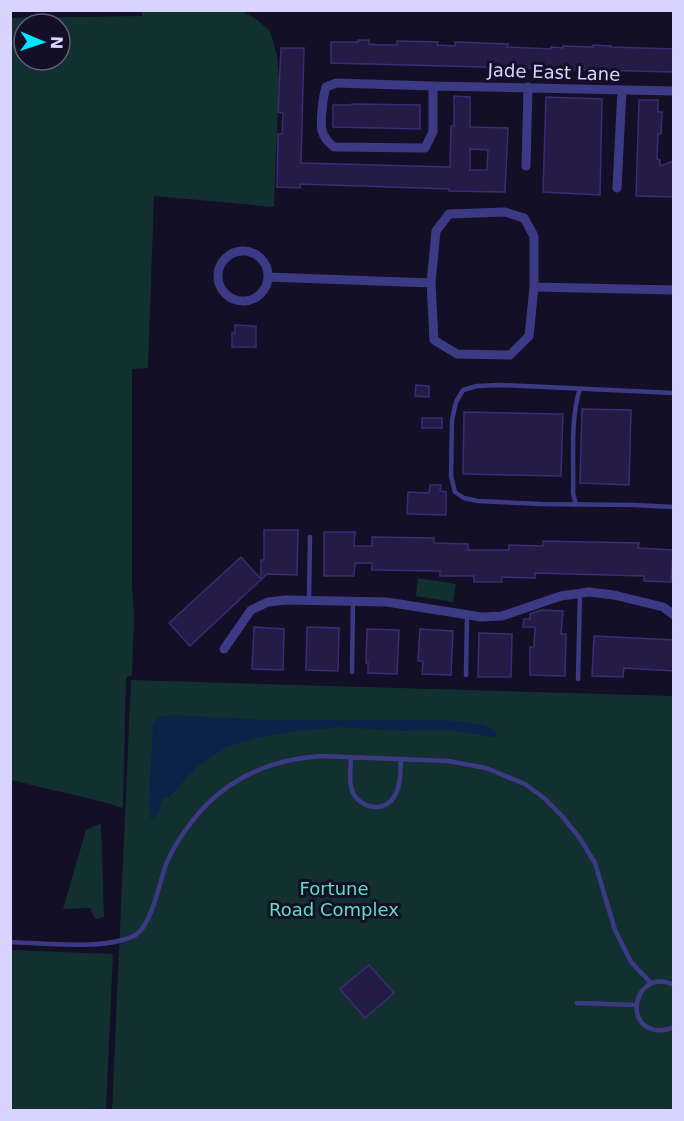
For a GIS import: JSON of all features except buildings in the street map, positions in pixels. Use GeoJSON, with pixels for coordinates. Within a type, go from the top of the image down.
{"type":"FeatureCollection","features":[{"type":"Feature","properties":{"kind":"street","name":"Jade East Lane"},"geometry":{"type":"LineString","coordinates":[[434,86],[434,132],[425,148],[334,147],[327,141],[322,131],[323,95],[326,87],[336,83],[674,92]]}},
{"type":"Feature","properties":{"kind":"street"},"geometry":{"type":"LineString","coordinates":[[526,166],[528,87]]}},
{"type":"Feature","properties":{"kind":"street"},"geometry":{"type":"LineString","coordinates":[[617,188],[622,90]]}},
{"type":"Feature","properties":{"kind":"street"},"geometry":{"type":"LineString","coordinates":[[505,212],[524,218],[534,236],[534,287],[529,336],[510,355],[457,354],[434,340],[431,283],[436,231],[449,214],[505,212]]}},
{"type":"Feature","properties":{"kind":"street"},"geometry":{"type":"LineString","coordinates":[[243,251],[251,252],[263,261],[268,277],[267,285],[262,293],[247,301],[239,301],[224,293],[219,285],[218,277],[222,262],[235,252],[243,251]]}},
{"type":"Feature","properties":{"kind":"street"},"geometry":{"type":"LineString","coordinates":[[268,277],[431,283]]}},
{"type":"Feature","properties":{"kind":"street"},"geometry":{"type":"LineString","coordinates":[[534,287],[674,290]]}},
{"type":"Feature","properties":{"kind":"street"},"geometry":{"type":"LineString","coordinates":[[224,649],[251,610],[268,602],[286,600],[387,602],[480,617],[502,616],[561,596],[589,592],[614,595],[663,607],[674,615]]}},
{"type":"Feature","properties":{"kind":"street"},"geometry":{"type":"LineString","coordinates":[[663,607],[674,604]]}},
{"type":"Feature","properties":{"kind":"lane"},"geometry":{"type":"LineString","coordinates":[[674,393],[500,385],[463,390],[456,402],[452,420],[451,476],[455,492],[464,498],[478,501],[674,507]]}},
{"type":"Feature","properties":{"kind":"lane"},"geometry":{"type":"LineString","coordinates":[[576,505],[573,493],[574,419],[580,389]]}},
{"type":"Feature","properties":{"kind":"lane"},"geometry":{"type":"LineString","coordinates":[[309,600],[310,537]]}},
{"type":"Feature","properties":{"kind":"lane"},"geometry":{"type":"LineString","coordinates":[[578,679],[580,593]]}},
{"type":"Feature","properties":{"kind":"lane"},"geometry":{"type":"LineString","coordinates":[[352,672],[353,601]]}},
{"type":"Feature","properties":{"kind":"lane"},"geometry":{"type":"LineString","coordinates":[[466,675],[468,615]]}},
{"type":"Feature","properties":{"kind":"lane"},"geometry":{"type":"LineString","coordinates":[[10,942],[99,945],[120,941],[138,933],[147,920],[166,864],[192,820],[232,783],[253,772],[277,763],[320,756],[448,761],[486,768],[525,784],[544,798],[562,816],[590,854],[615,930],[631,962],[651,983]]}},
{"type":"Feature","properties":{"kind":"lane"},"geometry":{"type":"LineString","coordinates":[[351,757],[351,787],[356,798],[364,805],[382,807],[393,799],[399,787],[402,759]]}},
{"type":"Feature","properties":{"kind":"lane"},"geometry":{"type":"LineString","coordinates":[[674,985],[659,981],[651,983],[639,995],[636,1005],[639,1018],[652,1029],[662,1030],[674,1027]]}},
{"type":"Feature","properties":{"kind":"lane"},"geometry":{"type":"LineString","coordinates":[[577,1003],[636,1005]]}},
{"type":"Feature","properties":{"kind":"green space"},"geometry":{"type":"Polygon","coordinates":[[[142,11],[241,11],[255,18],[270,31],[277,55],[279,81],[274,207],[154,196],[148,368],[132,369],[134,618],[132,675],[126,680],[123,808],[11,780],[10,18],[12,18],[12,72],[72,72],[72,17],[142,16],[142,11]]]}},
{"type":"Feature","properties":{"kind":"green space"},"geometry":{"type":"Polygon","coordinates":[[[418,578],[456,584],[453,602],[416,596],[418,578]]]}},
{"type":"Feature","properties":{"kind":"green space","name":"Fortune Road Complex"},"geometry":{"type":"Polygon","coordinates":[[[131,680],[673,696],[673,1110],[112,1110],[131,680]]]}},
{"type":"Feature","properties":{"kind":"green space"},"geometry":{"type":"Polygon","coordinates":[[[101,823],[104,917],[95,919],[90,908],[63,909],[86,830],[101,823]]]}},
{"type":"Feature","properties":{"kind":"green space"},"geometry":{"type":"Polygon","coordinates":[[[11,950],[113,954],[106,1110],[11,1110],[11,950]]]}},
{"type":"Feature","properties":{"kind":"water"},"geometry":{"type":"Polygon","coordinates":[[[171,715],[263,720],[445,720],[479,724],[497,731],[496,736],[493,737],[452,730],[402,731],[342,727],[260,737],[226,747],[196,768],[169,797],[162,799],[158,814],[151,819],[149,806],[153,723],[159,717],[171,715]]]}}]}
